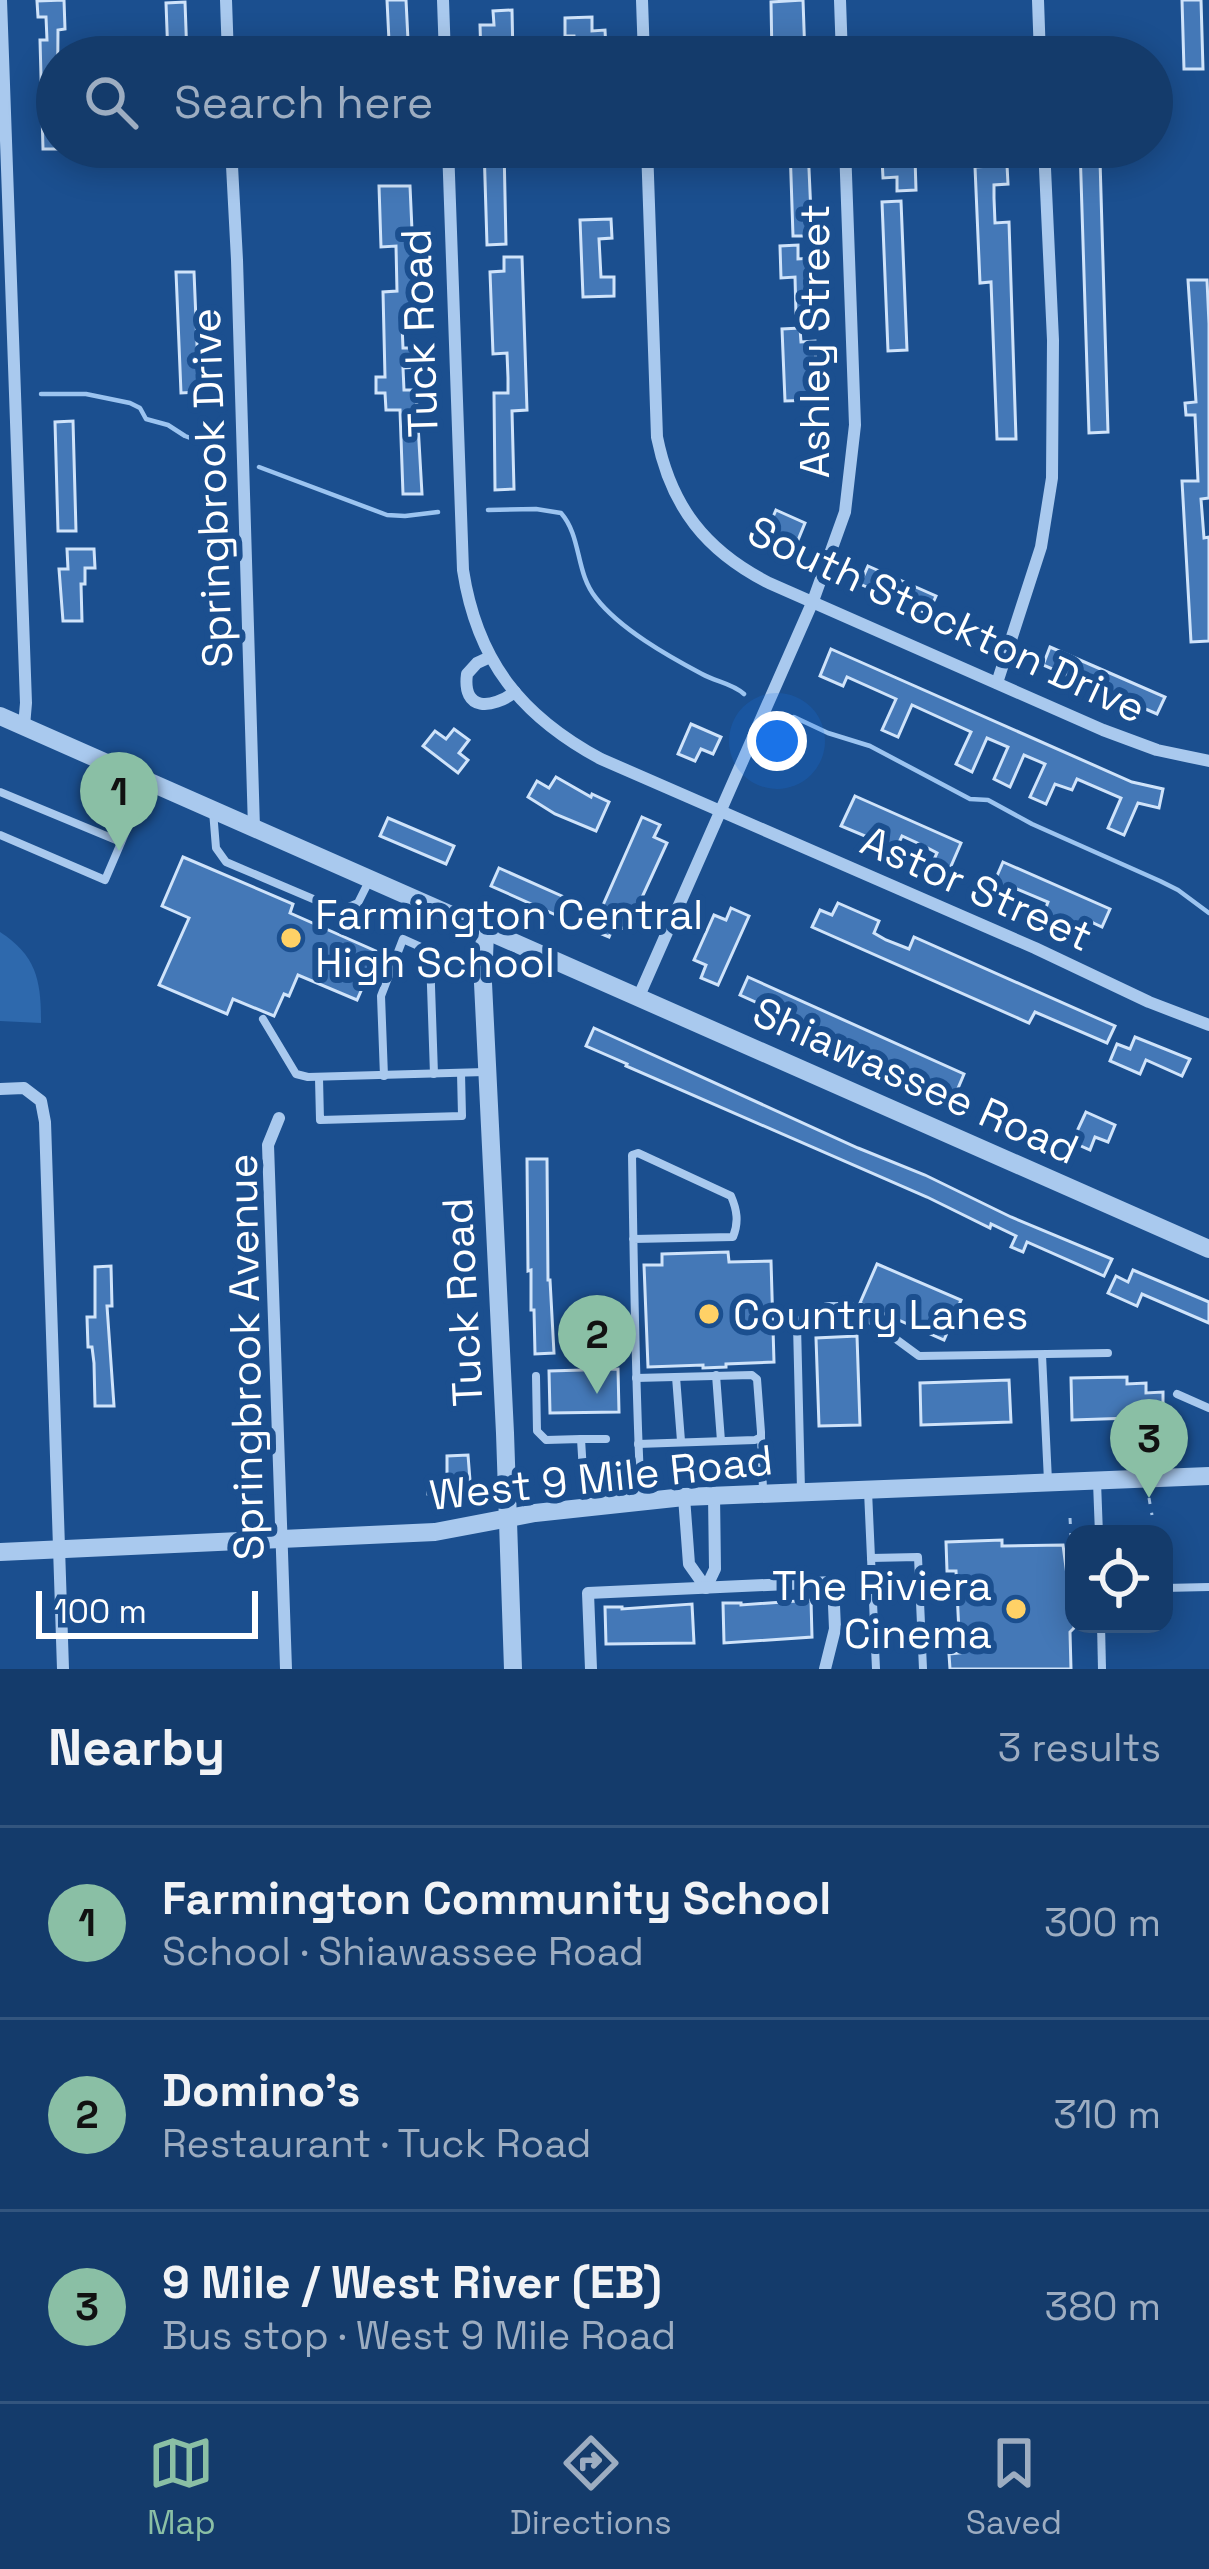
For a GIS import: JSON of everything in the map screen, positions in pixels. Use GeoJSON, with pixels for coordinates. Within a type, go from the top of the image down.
{"type":"FeatureCollection","features":[{"type":"Feature","properties":{"kind":"street"},"geometry":{"type":"LineString","coordinates":[[1,0],[26,703],[23,726]]}},
{"type":"Feature","properties":{"kind":"street"},"geometry":{"type":"LineString","coordinates":[[226,0],[227,36]]}},
{"type":"Feature","properties":{"kind":"street"},"geometry":{"type":"LineString","coordinates":[[443,0],[444,36]]}},
{"type":"Feature","properties":{"kind":"street"},"geometry":{"type":"LineString","coordinates":[[642,0],[643,36]]}},
{"type":"Feature","properties":{"kind":"street"},"geometry":{"type":"LineString","coordinates":[[840,0],[841,36]]}},
{"type":"Feature","properties":{"kind":"street"},"geometry":{"type":"LineString","coordinates":[[1038,0],[1039,36]]}},
{"type":"Feature","properties":{"kind":"street","name":"Springbrook Drive"},"geometry":{"type":"LineString","coordinates":[[232,168],[254,828]]}},
{"type":"Feature","properties":{"kind":"street","name":"Tuck Road"},"geometry":{"type":"LineString","coordinates":[[449,168],[462,552],[474,622],[490,657],[543,722],[577,746],[719,812]]}},
{"type":"Feature","properties":{"kind":"street","name":"South Stockton Drive"},"geometry":{"type":"LineString","coordinates":[[648,168],[656,422],[664,468],[684,510],[713,546],[750,573],[1103,730],[1157,750],[1209,761]]}},
{"type":"Feature","properties":{"kind":"street","name":"Ashley Street"},"geometry":{"type":"LineString","coordinates":[[639,996],[813,601],[845,512],[854,446],[846,168]]}},
{"type":"Feature","properties":{"kind":"street"},"geometry":{"type":"LineString","coordinates":[[997,683],[1041,547],[1052,478],[1053,340],[1045,168]]}},
{"type":"Feature","properties":{"kind":"street"},"geometry":{"type":"LineString","coordinates":[[490,657],[467,674],[470,698],[489,705],[515,692]]}},
{"type":"Feature","properties":{"kind":"street","name":"Shiawassee Road"},"geometry":{"type":"LineString","coordinates":[[0,716],[1209,1249]]}},
{"type":"Feature","properties":{"kind":"street","name":"Astor Street"},"geometry":{"type":"LineString","coordinates":[[719,812],[1209,1025]]}},
{"type":"Feature","properties":{"kind":"street","name":"Tuck Road"},"geometry":{"type":"LineString","coordinates":[[485,932],[483,983],[513,1669]]}},
{"type":"Feature","properties":{"kind":"street"},"geometry":{"type":"LineString","coordinates":[[0,1089],[24,1088],[41,1101],[45,1122],[63,1669]]}},
{"type":"Feature","properties":{"kind":"street","name":"Springbrook Avenue"},"geometry":{"type":"LineString","coordinates":[[279,1118],[268,1144],[286,1669]]}},
{"type":"Feature","properties":{"kind":"street","name":"West 9 Mile Road"},"geometry":{"type":"LineString","coordinates":[[0,1552],[435,1532],[585,1507],[684,1497],[1209,1475]]}},
{"type":"Feature","properties":{"kind":"street"},"geometry":{"type":"LineString","coordinates":[[706,1588],[715,1569],[714,1496]]}},
{"type":"Feature","properties":{"kind":"street"},"geometry":{"type":"LineString","coordinates":[[684,1497],[689,1564],[706,1588]]}},
{"type":"Feature","properties":{"kind":"street"},"geometry":{"type":"LineString","coordinates":[[591,1669],[588,1593],[833,1582],[835,1629],[825,1669]]}},
{"type":"Feature","properties":{"kind":"lane"},"geometry":{"type":"LineString","coordinates":[[0,835],[105,880],[148,781]]}},
{"type":"Feature","properties":{"kind":"lane"},"geometry":{"type":"LineString","coordinates":[[0,792],[121,842]]}},
{"type":"Feature","properties":{"kind":"lane"},"geometry":{"type":"LineString","coordinates":[[213,809],[216,848],[226,862],[344,909],[358,903],[370,878]]}},
{"type":"Feature","properties":{"kind":"lane"},"geometry":{"type":"LineString","coordinates":[[384,1076],[381,996],[403,939],[423,947],[430,957],[434,1074]]}},
{"type":"Feature","properties":{"kind":"lane"},"geometry":{"type":"LineString","coordinates":[[263,1019],[296,1074],[319,1078],[487,1072]]}},
{"type":"Feature","properties":{"kind":"lane"},"geometry":{"type":"LineString","coordinates":[[319,1078],[320,1120],[415,1117],[462,1115],[461,1073]]}},
{"type":"Feature","properties":{"kind":"lane"},"geometry":{"type":"LineString","coordinates":[[633,1239],[733,1237],[736,1209],[731,1196],[638,1153],[632,1155],[633,1239],[636,1378],[641,1500]]}},
{"type":"Feature","properties":{"kind":"lane"},"geometry":{"type":"LineString","coordinates":[[801,1492],[797,1325],[805,1314],[827,1306],[850,1306],[919,1356],[1108,1353]]}},
{"type":"Feature","properties":{"kind":"lane"},"geometry":{"type":"LineString","coordinates":[[1042,1355],[1048,1483]]}},
{"type":"Feature","properties":{"kind":"lane"},"geometry":{"type":"LineString","coordinates":[[636,1378],[745,1374],[757,1379],[764,1494]]}},
{"type":"Feature","properties":{"kind":"lane"},"geometry":{"type":"LineString","coordinates":[[716,1375],[721,1441]]}},
{"type":"Feature","properties":{"kind":"lane"},"geometry":{"type":"LineString","coordinates":[[536,1376],[537,1431],[546,1439],[606,1439]]}},
{"type":"Feature","properties":{"kind":"lane"},"geometry":{"type":"LineString","coordinates":[[676,1377],[681,1441]]}},
{"type":"Feature","properties":{"kind":"lane"},"geometry":{"type":"LineString","coordinates":[[1177,1394],[1209,1408]]}},
{"type":"Feature","properties":{"kind":"lane"},"geometry":{"type":"LineString","coordinates":[[638,1444],[761,1437]]}},
{"type":"Feature","properties":{"kind":"lane"},"geometry":{"type":"LineString","coordinates":[[581,1439],[585,1507]]}},
{"type":"Feature","properties":{"kind":"lane"},"geometry":{"type":"LineString","coordinates":[[1097,1480],[1099,1525]]}},
{"type":"Feature","properties":{"kind":"lane"},"geometry":{"type":"LineString","coordinates":[[868,1489],[876,1669]]}},
{"type":"Feature","properties":{"kind":"lane"},"geometry":{"type":"LineString","coordinates":[[871,1558],[918,1557],[923,1669]]}},
{"type":"Feature","properties":{"kind":"lane"},"geometry":{"type":"LineString","coordinates":[[1173,1588],[1209,1587]]}},
{"type":"Feature","properties":{"kind":"lane"},"geometry":{"type":"LineString","coordinates":[[1101,1633],[1102,1669]]}},
{"type":"Feature","properties":{"kind":"path"},"geometry":{"type":"LineString","coordinates":[[1149,1498],[1151,1515]]}},
{"type":"Feature","properties":{"kind":"path"},"geometry":{"type":"LineString","coordinates":[[1070,1518],[1070,1525]]}},
{"type":"Feature","properties":{"kind":"shaded area"},"geometry":{"type":"Polygon","coordinates":[[[0,932],[22,950],[34,971],[41,1023],[0,1021],[0,932]]]}},
{"type":"Feature","properties":{"kind":"building"},"geometry":{"type":"Polygon","coordinates":[[[64,0],[65,29],[58,30],[58,36],[47,36],[46,17],[38,17],[37,1],[64,0]]]}},
{"type":"Feature","properties":{"kind":"building"},"geometry":{"type":"Polygon","coordinates":[[[387,0],[406,0],[408,36],[389,36],[387,0]]]}},
{"type":"Feature","properties":{"kind":"building"},"geometry":{"type":"Polygon","coordinates":[[[803,0],[804,36],[772,36],[771,2],[803,0]]]}},
{"type":"Feature","properties":{"kind":"building"},"geometry":{"type":"Polygon","coordinates":[[[1182,0],[1201,0],[1203,69],[1184,69],[1182,0]]]}},
{"type":"Feature","properties":{"kind":"building"},"geometry":{"type":"Polygon","coordinates":[[[185,2],[186,36],[167,36],[166,3],[185,2]]]}},
{"type":"Feature","properties":{"kind":"building"},"geometry":{"type":"Polygon","coordinates":[[[512,10],[513,36],[480,36],[480,25],[494,25],[493,11],[512,10]]]}},
{"type":"Feature","properties":{"kind":"building"},"geometry":{"type":"Polygon","coordinates":[[[592,17],[592,31],[605,30],[605,36],[565,36],[565,18],[592,17]]]}},
{"type":"Feature","properties":{"kind":"building"},"geometry":{"type":"Polygon","coordinates":[[[485,168],[504,168],[506,244],[487,245],[485,168]]]}},
{"type":"Feature","properties":{"kind":"building"},"geometry":{"type":"Polygon","coordinates":[[[791,168],[809,168],[812,236],[793,236],[791,168]]]}},
{"type":"Feature","properties":{"kind":"building"},"geometry":{"type":"Polygon","coordinates":[[[882,168],[915,168],[916,190],[897,191],[897,177],[883,178],[882,168]]]}},
{"type":"Feature","properties":{"kind":"building"},"geometry":{"type":"Polygon","coordinates":[[[975,168],[1007,168],[1008,184],[994,185],[994,198],[995,223],[1009,222],[1016,439],[997,439],[991,282],[980,283],[975,168]]]}},
{"type":"Feature","properties":{"kind":"building"},"geometry":{"type":"Polygon","coordinates":[[[1081,168],[1100,168],[1108,432],[1089,433],[1081,168]]]}},
{"type":"Feature","properties":{"kind":"building"},"geometry":{"type":"Polygon","coordinates":[[[379,186],[410,186],[415,310],[402,310],[402,324],[403,348],[416,348],[416,367],[403,368],[404,390],[416,390],[422,494],[403,494],[400,410],[386,410],[385,393],[376,393],[376,377],[385,377],[383,292],[397,291],[396,246],[381,247],[379,186]]]}},
{"type":"Feature","properties":{"kind":"building"},"geometry":{"type":"Polygon","coordinates":[[[901,201],[907,350],[888,351],[882,202],[901,201]]]}},
{"type":"Feature","properties":{"kind":"building"},"geometry":{"type":"Polygon","coordinates":[[[611,219],[612,238],[599,239],[601,277],[614,277],[614,296],[583,297],[580,220],[611,219]]]}},
{"type":"Feature","properties":{"kind":"building"},"geometry":{"type":"Polygon","coordinates":[[[798,245],[798,259],[812,258],[815,314],[796,315],[795,277],[781,278],[780,246],[798,245]]]}},
{"type":"Feature","properties":{"kind":"building"},"geometry":{"type":"Polygon","coordinates":[[[504,257],[522,257],[527,410],[512,411],[514,489],[495,490],[494,393],[508,393],[508,378],[507,353],[493,354],[490,272],[504,271],[504,257]]]}},
{"type":"Feature","properties":{"kind":"building"},"geometry":{"type":"Polygon","coordinates":[[[176,272],[194,272],[199,392],[181,393],[176,272]]]}},
{"type":"Feature","properties":{"kind":"building"},"geometry":{"type":"Polygon","coordinates":[[[1188,280],[1207,280],[1209,324],[1209,498],[1201,499],[1204,538],[1209,537],[1209,641],[1191,642],[1182,481],[1198,481],[1195,415],[1186,415],[1185,403],[1196,402],[1188,280]]]}},
{"type":"Feature","properties":{"kind":"building"},"geometry":{"type":"Polygon","coordinates":[[[800,328],[801,342],[815,341],[817,400],[785,401],[782,329],[800,328]]]}},
{"type":"Feature","properties":{"kind":"building"},"geometry":{"type":"Polygon","coordinates":[[[73,421],[76,531],[58,531],[55,422],[73,421]]]}},
{"type":"Feature","properties":{"kind":"building"},"geometry":{"type":"Polygon","coordinates":[[[776,510],[805,523],[798,540],[785,535],[780,547],[763,540],[776,510]]]}},
{"type":"Feature","properties":{"kind":"building"},"geometry":{"type":"Polygon","coordinates":[[[67,549],[94,549],[95,568],[85,568],[85,584],[81,584],[82,621],[63,621],[59,569],[68,569],[67,549]]]}},
{"type":"Feature","properties":{"kind":"building"},"geometry":{"type":"Polygon","coordinates":[[[868,566],[936,596],[928,614],[860,584],[868,566]]]}},
{"type":"Feature","properties":{"kind":"building"},"geometry":{"type":"Polygon","coordinates":[[[1050,647],[1165,697],[1157,714],[1043,665],[1050,647]]]}},
{"type":"Feature","properties":{"kind":"building"},"geometry":{"type":"Polygon","coordinates":[[[831,649],[1132,782],[1163,789],[1159,808],[1138,803],[1124,835],[1108,828],[1121,798],[1077,779],[1072,790],[1055,784],[1046,804],[1030,797],[1045,764],[1024,755],[1010,787],[994,779],[1008,747],[987,738],[972,772],[956,764],[971,732],[912,705],[898,737],[882,730],[896,699],[847,677],[843,686],[820,676],[831,649]]]}},
{"type":"Feature","properties":{"kind":"building"},"geometry":{"type":"Polygon","coordinates":[[[691,724],[721,737],[713,754],[701,749],[695,761],[678,754],[691,724]]]}},
{"type":"Feature","properties":{"kind":"building"},"geometry":{"type":"Polygon","coordinates":[[[454,729],[469,740],[459,753],[468,760],[458,773],[423,746],[435,731],[446,739],[454,729]]]}},
{"type":"Feature","properties":{"kind":"building"},"geometry":{"type":"Polygon","coordinates":[[[556,777],[609,802],[596,831],[528,797],[537,781],[549,788],[556,777]]]}},
{"type":"Feature","properties":{"kind":"building"},"geometry":{"type":"Polygon","coordinates":[[[855,796],[961,843],[948,873],[931,866],[937,853],[902,836],[896,849],[841,826],[855,796]]]}},
{"type":"Feature","properties":{"kind":"building"},"geometry":{"type":"Polygon","coordinates":[[[642,817],[660,825],[654,837],[667,843],[627,930],[614,925],[609,937],[592,930],[642,817]]]}},
{"type":"Feature","properties":{"kind":"building"},"geometry":{"type":"Polygon","coordinates":[[[388,818],[454,846],[446,864],[380,836],[388,818]]]}},
{"type":"Feature","properties":{"kind":"building","name":"Farmington Central High School"},"geometry":{"type":"Polygon","coordinates":[[[183,857],[293,904],[290,913],[378,952],[357,1000],[298,975],[274,1016],[233,999],[227,1014],[159,985],[189,918],[162,906],[183,857]]]}},
{"type":"Feature","properties":{"kind":"building"},"geometry":{"type":"Polygon","coordinates":[[[1003,862],[1110,909],[1102,927],[1089,921],[1083,934],[1043,915],[1048,902],[1012,887],[1007,900],[990,892],[1003,862]]]}},
{"type":"Feature","properties":{"kind":"building"},"geometry":{"type":"Polygon","coordinates":[[[499,868],[564,897],[556,915],[491,886],[499,868]]]}},
{"type":"Feature","properties":{"kind":"building"},"geometry":{"type":"Polygon","coordinates":[[[838,903],[879,921],[874,933],[886,940],[909,949],[914,937],[1115,1026],[1107,1043],[1035,1012],[1029,1023],[812,927],[820,910],[832,915],[838,903]]]}},
{"type":"Feature","properties":{"kind":"building"},"geometry":{"type":"Polygon","coordinates":[[[731,908],[749,916],[718,985],[701,978],[706,965],[694,960],[714,915],[726,920],[731,908]]]}},
{"type":"Feature","properties":{"kind":"building"},"geometry":{"type":"Polygon","coordinates":[[[748,977],[964,1074],[956,1093],[740,995],[748,977]]]}},
{"type":"Feature","properties":{"kind":"building"},"geometry":{"type":"Polygon","coordinates":[[[594,1028],[1112,1259],[1104,1276],[1027,1242],[1023,1252],[1011,1247],[1016,1236],[991,1224],[990,1228],[586,1046],[594,1028]]]}},
{"type":"Feature","properties":{"kind":"building"},"geometry":{"type":"Polygon","coordinates":[[[1135,1037],[1190,1059],[1182,1076],[1146,1060],[1140,1074],[1110,1061],[1117,1044],[1130,1049],[1135,1037]]]}},
{"type":"Feature","properties":{"kind":"building"},"geometry":{"type":"Polygon","coordinates":[[[1086,1112],[1115,1125],[1108,1142],[1095,1137],[1090,1150],[1072,1142],[1086,1112]]]}},
{"type":"Feature","properties":{"kind":"building"},"geometry":{"type":"Polygon","coordinates":[[[527,1159],[547,1159],[554,1353],[535,1354],[527,1159]]]}},
{"type":"Feature","properties":{"kind":"building","name":"Country Lanes"},"geometry":{"type":"Polygon","coordinates":[[[728,1252],[729,1262],[771,1261],[774,1362],[648,1367],[644,1265],[662,1265],[662,1254],[728,1252]]]}},
{"type":"Feature","properties":{"kind":"building"},"geometry":{"type":"Polygon","coordinates":[[[877,1264],[961,1300],[944,1340],[860,1303],[877,1264]]]}},
{"type":"Feature","properties":{"kind":"building"},"geometry":{"type":"Polygon","coordinates":[[[111,1266],[112,1306],[107,1306],[114,1406],[95,1406],[87,1317],[95,1317],[95,1267],[111,1266]]]}},
{"type":"Feature","properties":{"kind":"building"},"geometry":{"type":"Polygon","coordinates":[[[1133,1270],[1209,1302],[1209,1323],[1142,1294],[1137,1306],[1108,1293],[1116,1276],[1128,1282],[1133,1270]]]}},
{"type":"Feature","properties":{"kind":"building"},"geometry":{"type":"Polygon","coordinates":[[[857,1336],[860,1425],[819,1426],[816,1338],[857,1336]]]}},
{"type":"Feature","properties":{"kind":"building"},"geometry":{"type":"Polygon","coordinates":[[[618,1369],[619,1412],[550,1413],[549,1371],[618,1369]]]}},
{"type":"Feature","properties":{"kind":"building"},"geometry":{"type":"Polygon","coordinates":[[[1127,1377],[1127,1384],[1146,1383],[1146,1393],[1163,1392],[1163,1417],[1072,1420],[1071,1378],[1127,1377]]]}},
{"type":"Feature","properties":{"kind":"building"},"geometry":{"type":"Polygon","coordinates":[[[1009,1380],[1011,1422],[921,1425],[920,1383],[1009,1380]]]}},
{"type":"Feature","properties":{"kind":"building"},"geometry":{"type":"Polygon","coordinates":[[[468,1455],[471,1493],[428,1494],[428,1482],[447,1481],[447,1456],[468,1455]]]}},
{"type":"Feature","properties":{"kind":"building","name":"The Riviera Cinema"},"geometry":{"type":"Polygon","coordinates":[[[946,1542],[1063,1545],[1065,1633],[1070,1633],[1071,1669],[950,1669],[949,1654],[960,1653],[956,1571],[947,1571],[946,1542]]]}},
{"type":"Feature","properties":{"kind":"building"},"geometry":{"type":"Polygon","coordinates":[[[811,1600],[812,1637],[724,1643],[723,1603],[811,1600]]]}},
{"type":"Feature","properties":{"kind":"building"},"geometry":{"type":"Polygon","coordinates":[[[692,1604],[694,1643],[606,1644],[605,1607],[692,1604]]]}},
{"type":"Feature","properties":{"kind":"waterway"},"geometry":{"type":"LineString","coordinates":[[41,394],[86,394],[130,403],[146,419],[228,452]]}},
{"type":"Feature","properties":{"kind":"waterway"},"geometry":{"type":"LineString","coordinates":[[259,467],[387,515],[438,512]]}},
{"type":"Feature","properties":{"kind":"waterway"},"geometry":{"type":"LineString","coordinates":[[488,510],[561,513],[589,588],[606,609],[660,650],[744,694]]}},
{"type":"Feature","properties":{"kind":"waterway"},"geometry":{"type":"LineString","coordinates":[[794,717],[870,746],[970,799],[988,800],[1160,881],[1209,913]]}},
{"type":"Feature","properties":{"kind":"place","name":"Farmington Community School"},"geometry":{"type":"Point","coordinates":[119,851]}},
{"type":"Feature","properties":{"kind":"place","name":"Farmington Central High School"},"geometry":{"type":"Point","coordinates":[291,938]}},
{"type":"Feature","properties":{"kind":"place","name":"Country Lanes"},"geometry":{"type":"Point","coordinates":[709,1314]}},
{"type":"Feature","properties":{"kind":"place","name":"Domino's"},"geometry":{"type":"Point","coordinates":[597,1394]}},
{"type":"Feature","properties":{"kind":"place","name":"9 Mile / West River (EB)"},"geometry":{"type":"Point","coordinates":[1149,1498]}},
{"type":"Feature","properties":{"kind":"place","name":"The Riviera Cinema"},"geometry":{"type":"Point","coordinates":[1016,1609]}}]}
